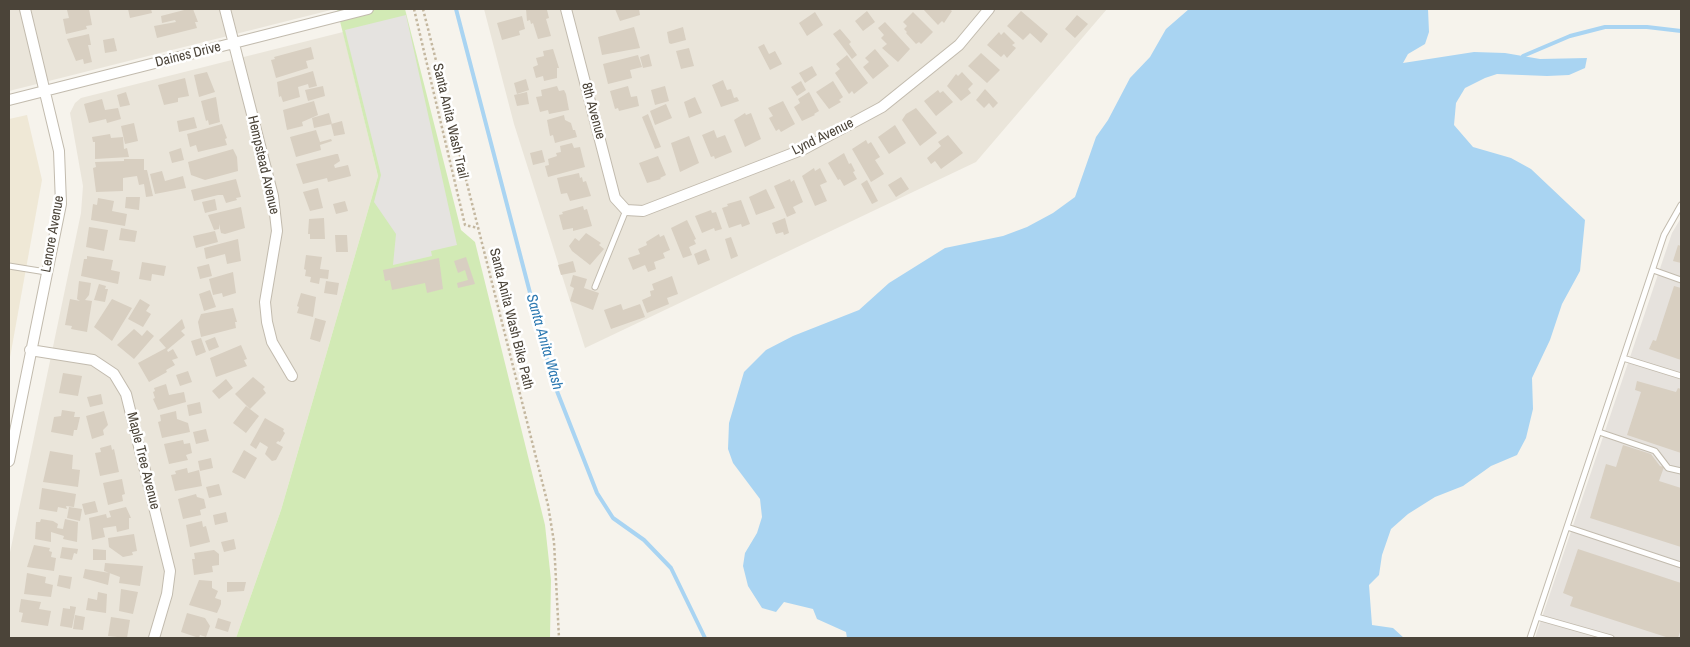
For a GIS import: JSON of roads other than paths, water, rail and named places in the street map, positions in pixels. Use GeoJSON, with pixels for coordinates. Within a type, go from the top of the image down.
{"type":"FeatureCollection","features":[{"type":"Feature","properties":{"kind":"street","name":"Lenore Avenue"},"geometry":{"type":"LineString","coordinates":[[9,455],[61,204],[59,151],[25,9]]}},
{"type":"Feature","properties":{"kind":"street","name":"Hempstead Avenue"},"geometry":{"type":"LineString","coordinates":[[226,9],[273,196],[277,230],[275,253],[265,302],[267,322],[272,342],[292,376]]}},
{"type":"Feature","properties":{"kind":"street","name":"Daines Drive"},"geometry":{"type":"LineString","coordinates":[[9,100],[355,10],[368,9]]}},
{"type":"Feature","properties":{"kind":"street","name":"8th Avenue"},"geometry":{"type":"LineString","coordinates":[[566,9],[615,198],[626,210]]}},
{"type":"Feature","properties":{"kind":"street","name":"Lynd Avenue"},"geometry":{"type":"LineString","coordinates":[[626,210],[643,211],[804,149],[882,107],[959,45],[989,9]]}},
{"type":"Feature","properties":{"kind":"street","name":"Maple Tree Avenue"},"geometry":{"type":"LineString","coordinates":[[30,350],[93,360],[114,374],[126,394],[170,571],[167,594],[154,638]]}},
{"type":"Feature","properties":{"kind":"lane"},"geometry":{"type":"LineString","coordinates":[[1530,638],[1664,235],[1681,205]]}},
{"type":"Feature","properties":{"kind":"lane"},"geometry":{"type":"LineString","coordinates":[[595,287],[626,210]]}},
{"type":"Feature","properties":{"kind":"lane"},"geometry":{"type":"LineString","coordinates":[[9,266],[46,272]]}},
{"type":"Feature","properties":{"kind":"lane"},"geometry":{"type":"LineString","coordinates":[[1652,270],[1681,280]]}},
{"type":"Feature","properties":{"kind":"lane"},"geometry":{"type":"LineString","coordinates":[[1624,358],[1681,376]]}},
{"type":"Feature","properties":{"kind":"lane"},"geometry":{"type":"LineString","coordinates":[[1599,432],[1655,451],[1668,468],[1681,471]]}},
{"type":"Feature","properties":{"kind":"lane"},"geometry":{"type":"LineString","coordinates":[[1567,527],[1681,565]]}},
{"type":"Feature","properties":{"kind":"lane"},"geometry":{"type":"LineString","coordinates":[[1537,617],[1611,638]]}},
{"type":"Feature","properties":{"kind":"water"},"geometry":{"type":"Polygon","coordinates":[[[1189,9],[1428,9],[1429,32],[1425,44],[1408,54],[1403,63],[1474,52],[1505,53],[1540,59],[1587,58],[1585,68],[1569,75],[1497,74],[1485,78],[1465,88],[1456,103],[1454,125],[1473,147],[1511,158],[1531,169],[1585,220],[1580,271],[1562,304],[1550,340],[1532,378],[1533,409],[1526,438],[1517,455],[1491,466],[1463,486],[1435,497],[1408,514],[1391,529],[1382,555],[1379,575],[1369,585],[1372,625],[1393,628],[1404,638],[847,638],[846,632],[817,619],[813,609],[784,602],[776,612],[762,608],[748,586],[743,566],[745,553],[757,533],[762,517],[760,499],[733,463],[728,449],[729,423],[744,372],[766,350],[793,336],[859,310],[889,283],[945,248],[1003,236],[1027,227],[1053,213],[1075,197],[1096,137],[1108,120],[1130,78],[1150,57],[1166,29],[1189,9]]]}},
{"type":"Feature","properties":{"kind":"waterway","name":"Santa Anita Wash"},"geometry":{"type":"LineString","coordinates":[[456,9],[553,381],[597,493],[613,518],[644,540],[671,568],[705,638]]}},
{"type":"Feature","properties":{"kind":"waterway"},"geometry":{"type":"LineString","coordinates":[[1523,56],[1570,36],[1605,27],[1647,27],[1681,31]]}}]}
